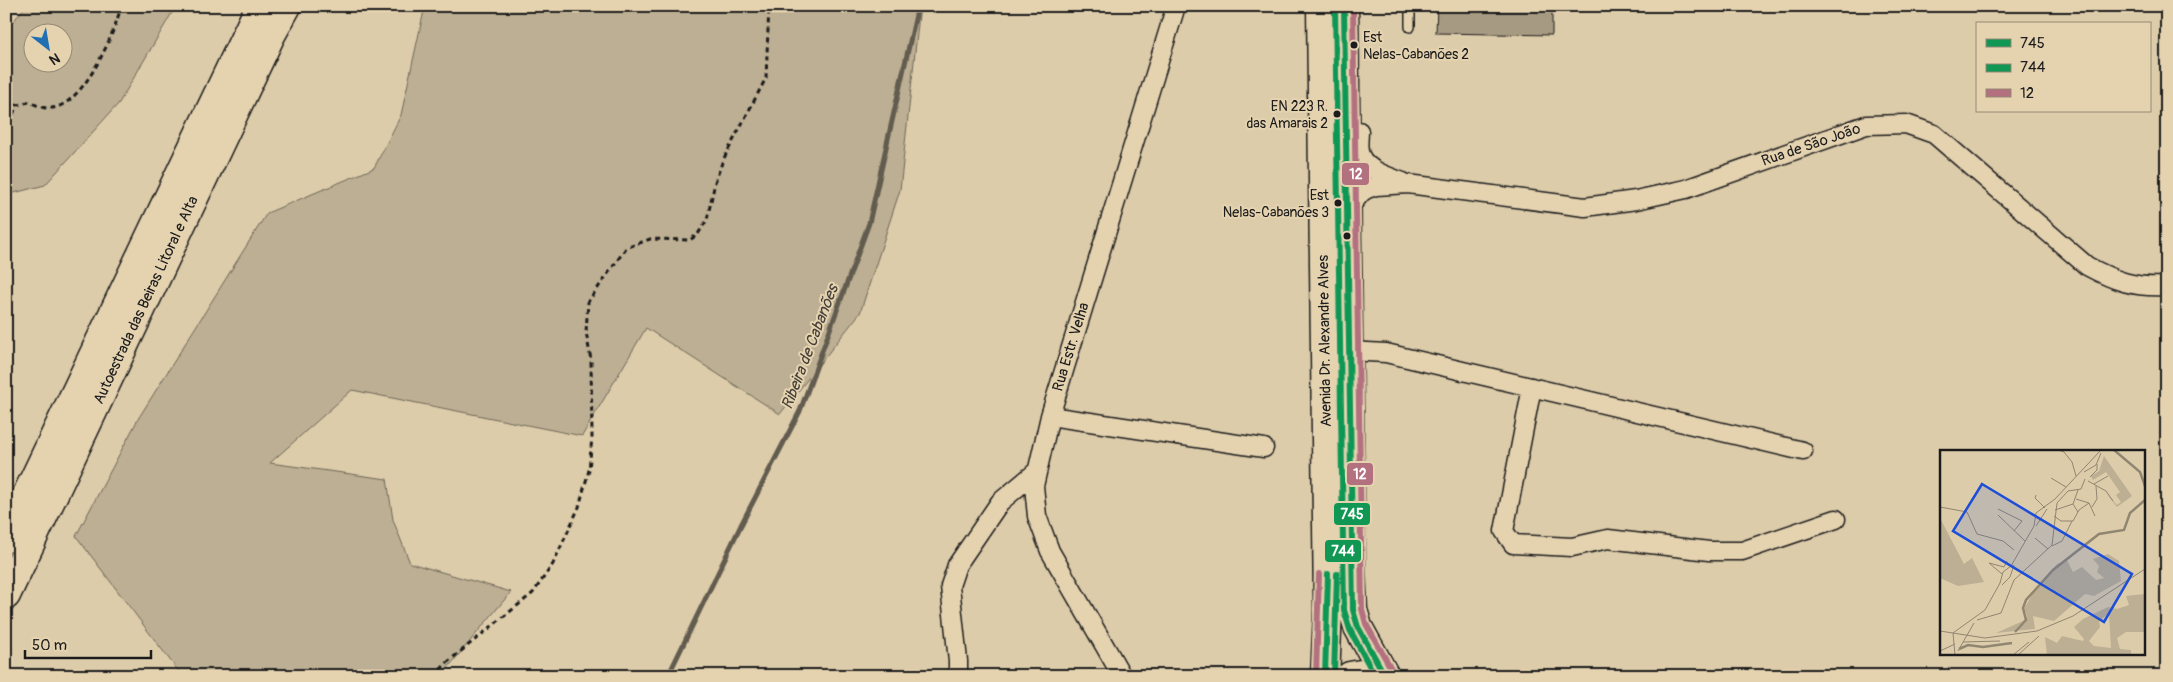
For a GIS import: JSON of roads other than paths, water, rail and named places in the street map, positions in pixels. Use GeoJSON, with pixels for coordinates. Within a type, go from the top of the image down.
{"type":"FeatureCollection","features":[{"type":"Feature","properties":{"kind":"main road","name":"Autoestrada das Beiras Litoral e Alta"},"geometry":{"type":"LineString","coordinates":[[6,538],[260,6]]}},
{"type":"Feature","properties":{"kind":"main road","name":"Autoestrada das Beiras Litoral e Alta"},"geometry":{"type":"LineString","coordinates":[[6,596],[287,6]]}},
{"type":"Feature","properties":{"kind":"main road","name":"Avenida Dr. Alexandre Alves"},"geometry":{"type":"LineString","coordinates":[[1321,6],[1328,609],[1325,676]]}},
{"type":"Feature","properties":{"kind":"main road","name":"Avenida Dr. Alexandre Alves"},"geometry":{"type":"LineString","coordinates":[[1344,6],[1350,566],[1353,610],[1367,646],[1385,676]]}},
{"type":"Feature","properties":{"kind":"main road"},"geometry":{"type":"LineString","coordinates":[[1350,676],[1361,674],[1376,676]]}},
{"type":"Feature","properties":{"kind":"street","name":"Rua Estr. Velha"},"geometry":{"type":"LineString","coordinates":[[1122,676],[1050,551],[1037,516],[1034,486],[1050,416],[1176,6]]}},
{"type":"Feature","properties":{"kind":"street"},"geometry":{"type":"LineString","coordinates":[[1346,104],[1358,120],[1359,153],[1363,160],[1377,171],[1408,184]]}},
{"type":"Feature","properties":{"kind":"street","name":"Rua de São João"},"geometry":{"type":"LineString","coordinates":[[1408,184],[1578,206],[1594,206],[1636,200],[1686,189],[1866,125],[1906,124],[1934,134],[2087,266],[2115,281],[2148,287],[2167,286]]}},
{"type":"Feature","properties":{"kind":"street"},"geometry":{"type":"LineString","coordinates":[[1347,210],[1362,192],[1367,189],[1376,186],[1408,184]]}},
{"type":"Feature","properties":{"kind":"street"},"geometry":{"type":"LineString","coordinates":[[1349,350],[1386,353],[1803,451]]}},
{"type":"Feature","properties":{"kind":"street"},"geometry":{"type":"LineString","coordinates":[[1532,387],[1504,531],[1513,544],[1572,547],[1608,539],[1709,551],[1742,551],[1836,519]]}},
{"type":"Feature","properties":{"kind":"street"},"geometry":{"type":"LineString","coordinates":[[1050,416],[1264,448]]}},
{"type":"Feature","properties":{"kind":"street"},"geometry":{"type":"LineString","coordinates":[[958,676],[950,586],[957,565],[976,534],[1000,502],[1037,470]]}},
{"type":"Feature","properties":{"kind":"lane"},"geometry":{"type":"LineString","coordinates":[[1410,6],[1410,27]]}},
{"type":"Feature","properties":{"kind":"waterway","name":"Ribeira de Cabanões"},"geometry":{"type":"LineString","coordinates":[[668,676],[741,525],[800,411],[869,223],[918,6]]}},
{"type":"Feature","properties":{"kind":"place","name":"Est Nelas-Cabanões 2"},"geometry":{"type":"Point","coordinates":[1354,45]}},
{"type":"Feature","properties":{"kind":"place","name":"EN 223 R. das Amarais 2"},"geometry":{"type":"Point","coordinates":[1337,114]}},
{"type":"Feature","properties":{"kind":"place","name":"Est Nelas-Cabanões 3"},"geometry":{"type":"Point","coordinates":[1338,203]}}]}
